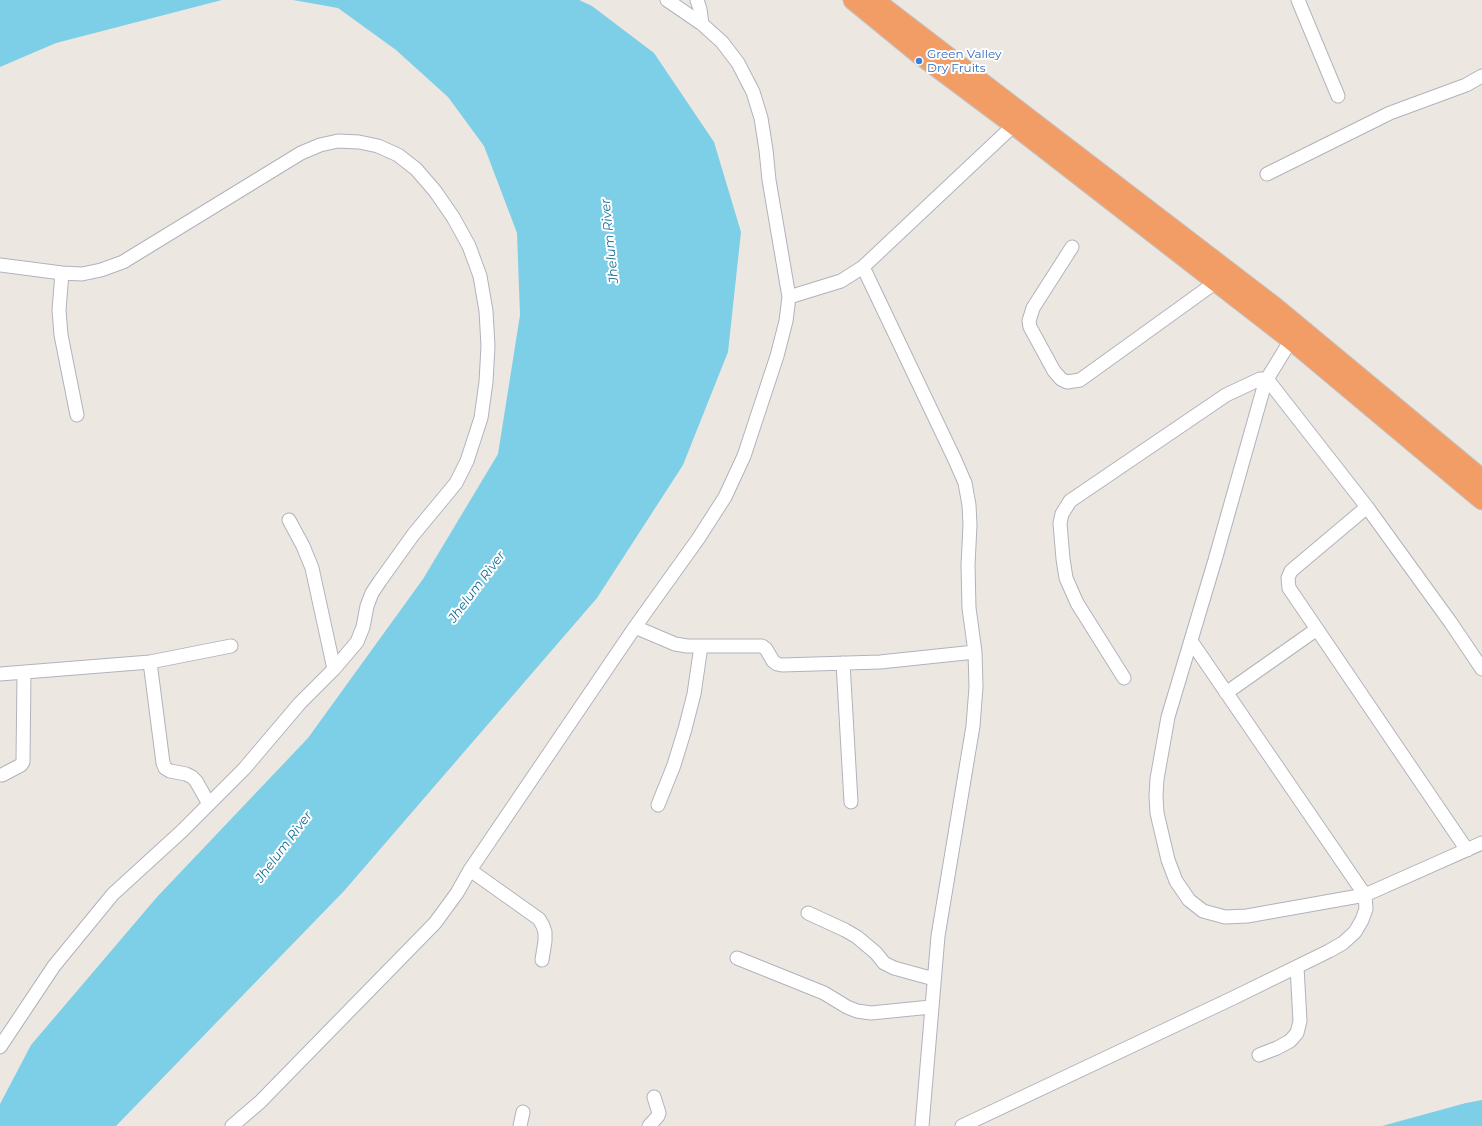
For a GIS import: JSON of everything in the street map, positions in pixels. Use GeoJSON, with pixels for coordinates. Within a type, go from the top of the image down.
{"type":"FeatureCollection","features":[{"type":"Feature","properties":{"kind":"highway"},"geometry":{"type":"LineString","coordinates":[[853,0],[919,54],[1221,276]]}},
{"type":"Feature","properties":{"kind":"highway"},"geometry":{"type":"LineString","coordinates":[[874,0],[1221,276],[1482,479]]}},
{"type":"Feature","properties":{"kind":"highway"},"geometry":{"type":"LineString","coordinates":[[1296,335],[1482,500]]}},
{"type":"Feature","properties":{"kind":"street"},"geometry":{"type":"LineString","coordinates":[[232,1126],[276,1086],[435,923],[457,893],[470,870],[636,627],[698,539],[725,497],[744,456],[775,363],[786,321],[789,297],[769,180],[761,118],[753,92],[734,58],[722,42],[702,24],[666,0]]}},
{"type":"Feature","properties":{"kind":"street"},"geometry":{"type":"LineString","coordinates":[[697,0],[702,24]]}},
{"type":"Feature","properties":{"kind":"street"},"geometry":{"type":"LineString","coordinates":[[1298,0],[1338,96]]}},
{"type":"Feature","properties":{"kind":"street"},"geometry":{"type":"LineString","coordinates":[[1267,174],[1390,113],[1466,85],[1482,76]]}},
{"type":"Feature","properties":{"kind":"street"},"geometry":{"type":"LineString","coordinates":[[789,297],[841,281],[863,267],[1014,125]]}},
{"type":"Feature","properties":{"kind":"street"},"geometry":{"type":"LineString","coordinates":[[0,265],[82,274],[101,270],[123,262],[301,153],[320,145],[338,141],[359,142],[378,146],[398,155],[416,169],[435,191],[453,217],[469,246],[480,276],[486,311],[488,346],[486,382],[481,418],[467,461],[456,483],[380,580],[367,606],[363,627],[357,642],[334,669],[300,703],[244,769],[182,831],[112,894],[54,966],[0,1047]]}},
{"type":"Feature","properties":{"kind":"street"},"geometry":{"type":"LineString","coordinates":[[1072,247],[1033,308],[1029,321],[1030,327],[1054,371],[1061,379],[1067,382],[1080,380],[1221,276]]}},
{"type":"Feature","properties":{"kind":"street"},"geometry":{"type":"LineString","coordinates":[[863,267],[955,460],[965,483],[969,505],[969,608],[975,652],[976,687],[973,726],[938,936],[922,1126]]}},
{"type":"Feature","properties":{"kind":"street"},"geometry":{"type":"LineString","coordinates":[[62,273],[59,310],[61,335],[77,416]]}},
{"type":"Feature","properties":{"kind":"street"},"geometry":{"type":"LineString","coordinates":[[1296,335],[1262,390],[1218,552],[1168,717],[1157,779],[1156,796],[1157,813],[1168,860],[1176,881],[1189,900],[1203,912],[1225,917],[1247,916],[1365,895],[1482,843]]}},
{"type":"Feature","properties":{"kind":"street"},"geometry":{"type":"LineString","coordinates":[[1124,678],[1077,603],[1066,578],[1060,523],[1062,514],[1070,501],[1226,396],[1260,379],[1268,379]]}},
{"type":"Feature","properties":{"kind":"street"},"geometry":{"type":"LineString","coordinates":[[1268,379],[1367,507],[1451,623],[1482,669]]}},
{"type":"Feature","properties":{"kind":"street"},"geometry":{"type":"LineString","coordinates":[[1367,507],[1291,571],[1288,578],[1289,588],[1467,850]]}},
{"type":"Feature","properties":{"kind":"street"},"geometry":{"type":"LineString","coordinates":[[289,520],[303,546],[312,568],[334,669]]}},
{"type":"Feature","properties":{"kind":"street"},"geometry":{"type":"LineString","coordinates":[[636,627],[675,644],[687,646],[762,646],[777,664],[880,662],[975,652]]}},
{"type":"Feature","properties":{"kind":"street"},"geometry":{"type":"LineString","coordinates":[[1226,693],[1317,629]]}},
{"type":"Feature","properties":{"kind":"street"},"geometry":{"type":"LineString","coordinates":[[962,1126],[1297,967],[1343,943],[1355,932],[1362,920],[1366,908],[1365,895],[1191,641]]}},
{"type":"Feature","properties":{"kind":"street"},"geometry":{"type":"LineString","coordinates":[[0,674],[150,662],[232,646]]}},
{"type":"Feature","properties":{"kind":"street"},"geometry":{"type":"LineString","coordinates":[[658,805],[674,765],[685,729],[694,694],[701,646]]}},
{"type":"Feature","properties":{"kind":"street"},"geometry":{"type":"LineString","coordinates":[[150,662],[163,763],[165,768],[170,771],[186,774],[196,781],[209,804]]}},
{"type":"Feature","properties":{"kind":"street"},"geometry":{"type":"LineString","coordinates":[[843,663],[851,802]]}},
{"type":"Feature","properties":{"kind":"street"},"geometry":{"type":"LineString","coordinates":[[2,775],[21,765],[23,762],[24,672]]}},
{"type":"Feature","properties":{"kind":"street"},"geometry":{"type":"LineString","coordinates":[[470,870],[539,919],[545,932],[542,960]]}},
{"type":"Feature","properties":{"kind":"street"},"geometry":{"type":"LineString","coordinates":[[808,913],[858,937],[884,962],[894,968],[934,979]]}},
{"type":"Feature","properties":{"kind":"street"},"geometry":{"type":"LineString","coordinates":[[737,958],[824,992],[857,1012],[872,1013],[932,1007]]}},
{"type":"Feature","properties":{"kind":"street"},"geometry":{"type":"LineString","coordinates":[[1259,1055],[1290,1041],[1297,1033],[1300,1022],[1297,967]]}},
{"type":"Feature","properties":{"kind":"street"},"geometry":{"type":"LineString","coordinates":[[649,1126],[659,1113],[654,1097]]}},
{"type":"Feature","properties":{"kind":"street"},"geometry":{"type":"LineString","coordinates":[[520,1126],[523,1112]]}},
{"type":"Feature","properties":{"kind":"water"},"geometry":{"type":"Polygon","coordinates":[[[0,0],[222,0],[56,43],[0,67],[0,0]]]}},
{"type":"Feature","properties":{"kind":"water","name":"Jhelum River"},"geometry":{"type":"Polygon","coordinates":[[[293,0],[579,0],[592,6],[654,53],[714,142],[741,232],[728,352],[683,465],[597,598],[344,891],[116,1126],[0,1126],[0,1104],[31,1045],[157,897],[308,738],[423,579],[498,454],[520,315],[517,233],[484,146],[448,97],[396,50],[338,8],[293,0]]]}},
{"type":"Feature","properties":{"kind":"water"},"geometry":{"type":"Polygon","coordinates":[[[1482,1100],[1482,1126],[1382,1126],[1466,1103],[1482,1100]]]}},
{"type":"Feature","properties":{"kind":"place","name":"Green Valley Dry Fruits"},"geometry":{"type":"Point","coordinates":[919,61]}}]}
